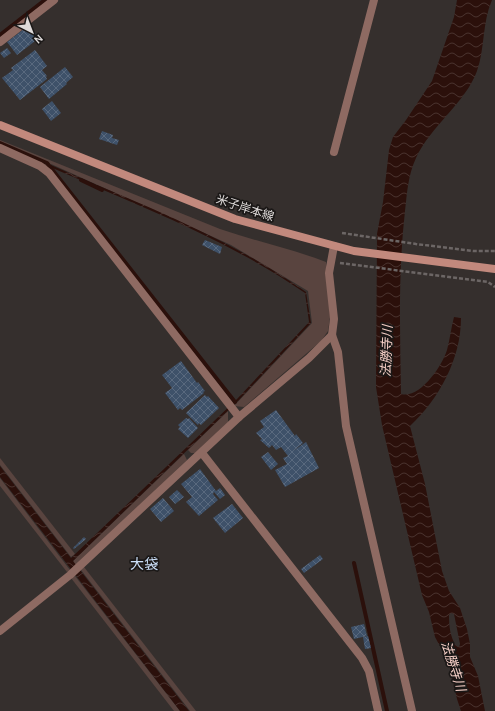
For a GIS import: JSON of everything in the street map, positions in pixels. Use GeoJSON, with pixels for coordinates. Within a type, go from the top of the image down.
{"type":"FeatureCollection","features":[{"type":"Feature","properties":{"kind":"main road","name":"米子岸本線"},"geometry":{"type":"LineString","coordinates":[[0,125],[235,219],[354,251],[493,269]]}},
{"type":"Feature","properties":{"kind":"street"},"geometry":{"type":"LineString","coordinates":[[0,42],[54,0]]}},
{"type":"Feature","properties":{"kind":"street"},"geometry":{"type":"LineString","coordinates":[[334,152],[374,0]]}},
{"type":"Feature","properties":{"kind":"street"},"geometry":{"type":"LineString","coordinates":[[0,148],[40,166],[48,173],[239,417]]}},
{"type":"Feature","properties":{"kind":"street"},"geometry":{"type":"LineString","coordinates":[[334,246],[329,273],[334,319],[332,335],[338,352],[346,426],[412,711]]}},
{"type":"Feature","properties":{"kind":"street"},"geometry":{"type":"LineString","coordinates":[[0,631],[79,567],[239,417],[309,358],[332,335]]}},
{"type":"Feature","properties":{"kind":"street"},"geometry":{"type":"LineString","coordinates":[[202,453],[362,658],[369,671],[378,711]]}},
{"type":"Feature","properties":{"kind":"path"},"geometry":{"type":"LineString","coordinates":[[342,233],[416,244],[490,252],[495,251]]}},
{"type":"Feature","properties":{"kind":"path"},"geometry":{"type":"LineString","coordinates":[[347,265],[488,282],[495,287]]}},
{"type":"Feature","properties":{"kind":"shaded area"},"geometry":{"type":"Polygon","coordinates":[[[0,140],[220,229],[326,262],[330,317],[328,331],[321,341],[244,407],[234,406],[312,323],[308,291],[231,245],[51,164],[51,169],[49,170],[0,146],[0,140]]]}},
{"type":"Feature","properties":{"kind":"shaded area"},"geometry":{"type":"Polygon","coordinates":[[[228,411],[228,422],[195,453],[191,453],[188,450],[228,411]]]}},
{"type":"Feature","properties":{"kind":"shaded area"},"geometry":{"type":"Polygon","coordinates":[[[184,454],[187,460],[76,566],[73,561],[184,454]]]}},
{"type":"Feature","properties":{"kind":"shaded area"},"geometry":{"type":"Polygon","coordinates":[[[0,458],[75,554],[71,557],[0,465],[0,458]]]}},
{"type":"Feature","properties":{"kind":"shaded area"},"geometry":{"type":"Polygon","coordinates":[[[0,478],[70,570],[67,572],[0,486],[0,478]]]}},
{"type":"Feature","properties":{"kind":"shaded area"},"geometry":{"type":"Polygon","coordinates":[[[84,567],[196,711],[190,711],[81,570],[84,567]]]}},
{"type":"Feature","properties":{"kind":"shaded area"},"geometry":{"type":"Polygon","coordinates":[[[75,576],[180,711],[174,711],[71,578],[75,576]]]}},
{"type":"Feature","properties":{"kind":"water","name":"法勝寺川"},"geometry":{"type":"Polygon","coordinates":[[[457,0],[492,0],[487,18],[480,62],[472,82],[457,104],[422,147],[413,164],[407,191],[401,257],[401,394],[408,394],[416,391],[429,380],[440,364],[447,350],[454,317],[461,318],[460,333],[453,363],[439,391],[421,415],[410,426],[425,484],[442,571],[449,591],[460,608],[467,629],[470,644],[470,657],[478,676],[485,711],[461,711],[449,663],[435,637],[429,612],[422,595],[382,425],[376,387],[377,234],[383,202],[389,150],[393,137],[432,81],[454,17],[457,0]],[[451,613],[449,615],[451,635],[456,646],[459,647],[460,644],[454,614],[451,613]]]}},
{"type":"Feature","properties":{"kind":"water"},"geometry":{"type":"Polygon","coordinates":[[[51,165],[182,222],[246,254],[306,292],[311,323],[239,400],[73,561],[189,711],[180,711],[0,477],[0,466],[71,558],[237,399],[309,322],[305,293],[213,239],[50,167],[51,165]]]}},
{"type":"Feature","properties":{"kind":"building"},"geometry":{"type":"Polygon","coordinates":[[[29,25],[39,38],[17,55],[7,42],[29,25]]]}},
{"type":"Feature","properties":{"kind":"building"},"geometry":{"type":"Polygon","coordinates":[[[7,48],[11,53],[4,58],[0,53],[7,48]]]}},
{"type":"Feature","properties":{"kind":"building"},"geometry":{"type":"Polygon","coordinates":[[[35,50],[47,66],[42,70],[47,76],[47,79],[20,100],[2,78],[13,70],[11,68],[35,50]]]}},
{"type":"Feature","properties":{"kind":"building"},"geometry":{"type":"Polygon","coordinates":[[[65,67],[73,77],[49,99],[40,87],[65,67]]]}},
{"type":"Feature","properties":{"kind":"building"},"geometry":{"type":"Polygon","coordinates":[[[52,101],[61,113],[51,121],[42,109],[52,101]]]}},
{"type":"Feature","properties":{"kind":"building"},"geometry":{"type":"Polygon","coordinates":[[[102,131],[113,135],[112,138],[119,140],[117,145],[99,139],[102,131]]]}},
{"type":"Feature","properties":{"kind":"building"},"geometry":{"type":"Polygon","coordinates":[[[205,240],[222,247],[220,254],[202,245],[205,240]]]}},
{"type":"Feature","properties":{"kind":"building"},"geometry":{"type":"Polygon","coordinates":[[[181,361],[197,383],[198,382],[205,391],[182,410],[180,408],[178,410],[165,393],[172,388],[162,375],[181,361]]]}},
{"type":"Feature","properties":{"kind":"building"},"geometry":{"type":"Polygon","coordinates":[[[205,395],[207,397],[208,396],[219,408],[201,425],[199,423],[198,425],[186,413],[205,395]]]}},
{"type":"Feature","properties":{"kind":"building"},"geometry":{"type":"Polygon","coordinates":[[[276,410],[295,436],[296,434],[303,443],[293,451],[306,442],[319,468],[285,487],[275,470],[287,464],[283,458],[288,456],[281,447],[276,450],[272,445],[269,448],[260,440],[262,439],[256,433],[264,427],[260,421],[276,410]]]}},
{"type":"Feature","properties":{"kind":"building"},"geometry":{"type":"Polygon","coordinates":[[[186,418],[189,418],[198,428],[188,438],[178,429],[180,427],[178,425],[186,418]]]}},
{"type":"Feature","properties":{"kind":"building"},"geometry":{"type":"Polygon","coordinates":[[[268,452],[278,464],[271,470],[261,457],[268,452]]]}},
{"type":"Feature","properties":{"kind":"building"},"geometry":{"type":"Polygon","coordinates":[[[200,469],[216,491],[220,488],[225,495],[220,499],[214,492],[213,494],[218,500],[199,516],[186,502],[192,497],[181,484],[200,469]]]}},
{"type":"Feature","properties":{"kind":"building"},"geometry":{"type":"Polygon","coordinates":[[[177,490],[184,497],[175,504],[169,497],[177,490]]]}},
{"type":"Feature","properties":{"kind":"building"},"geometry":{"type":"Polygon","coordinates":[[[163,498],[174,511],[161,522],[150,509],[163,498]]]}},
{"type":"Feature","properties":{"kind":"building"},"geometry":{"type":"Polygon","coordinates":[[[232,504],[243,518],[225,533],[213,518],[232,504]]]}},
{"type":"Feature","properties":{"kind":"building"},"geometry":{"type":"Polygon","coordinates":[[[84,537],[86,539],[74,549],[73,548],[84,537]]]}},
{"type":"Feature","properties":{"kind":"building"},"geometry":{"type":"Polygon","coordinates":[[[320,555],[323,559],[304,573],[301,569],[320,555]]]}},
{"type":"Feature","properties":{"kind":"building"},"geometry":{"type":"Polygon","coordinates":[[[364,624],[367,636],[354,639],[351,627],[364,624]]]}},
{"type":"Feature","properties":{"kind":"building"},"geometry":{"type":"Polygon","coordinates":[[[368,636],[371,648],[365,649],[363,637],[368,636]]]}},
{"type":"Feature","properties":{"kind":"waterway"},"geometry":{"type":"LineString","coordinates":[[0,35],[45,0]]}},
{"type":"Feature","properties":{"kind":"waterway"},"geometry":{"type":"LineString","coordinates":[[0,143],[47,163],[235,402]]}},
{"type":"Feature","properties":{"kind":"waterway"},"geometry":{"type":"LineString","coordinates":[[81,180],[102,190]]}},
{"type":"Feature","properties":{"kind":"waterway"},"geometry":{"type":"LineString","coordinates":[[354,563],[387,711]]}},
{"type":"Feature","properties":{"kind":"district","name":"大袋"},"geometry":{"type":"Point","coordinates":[144,564]}}]}
